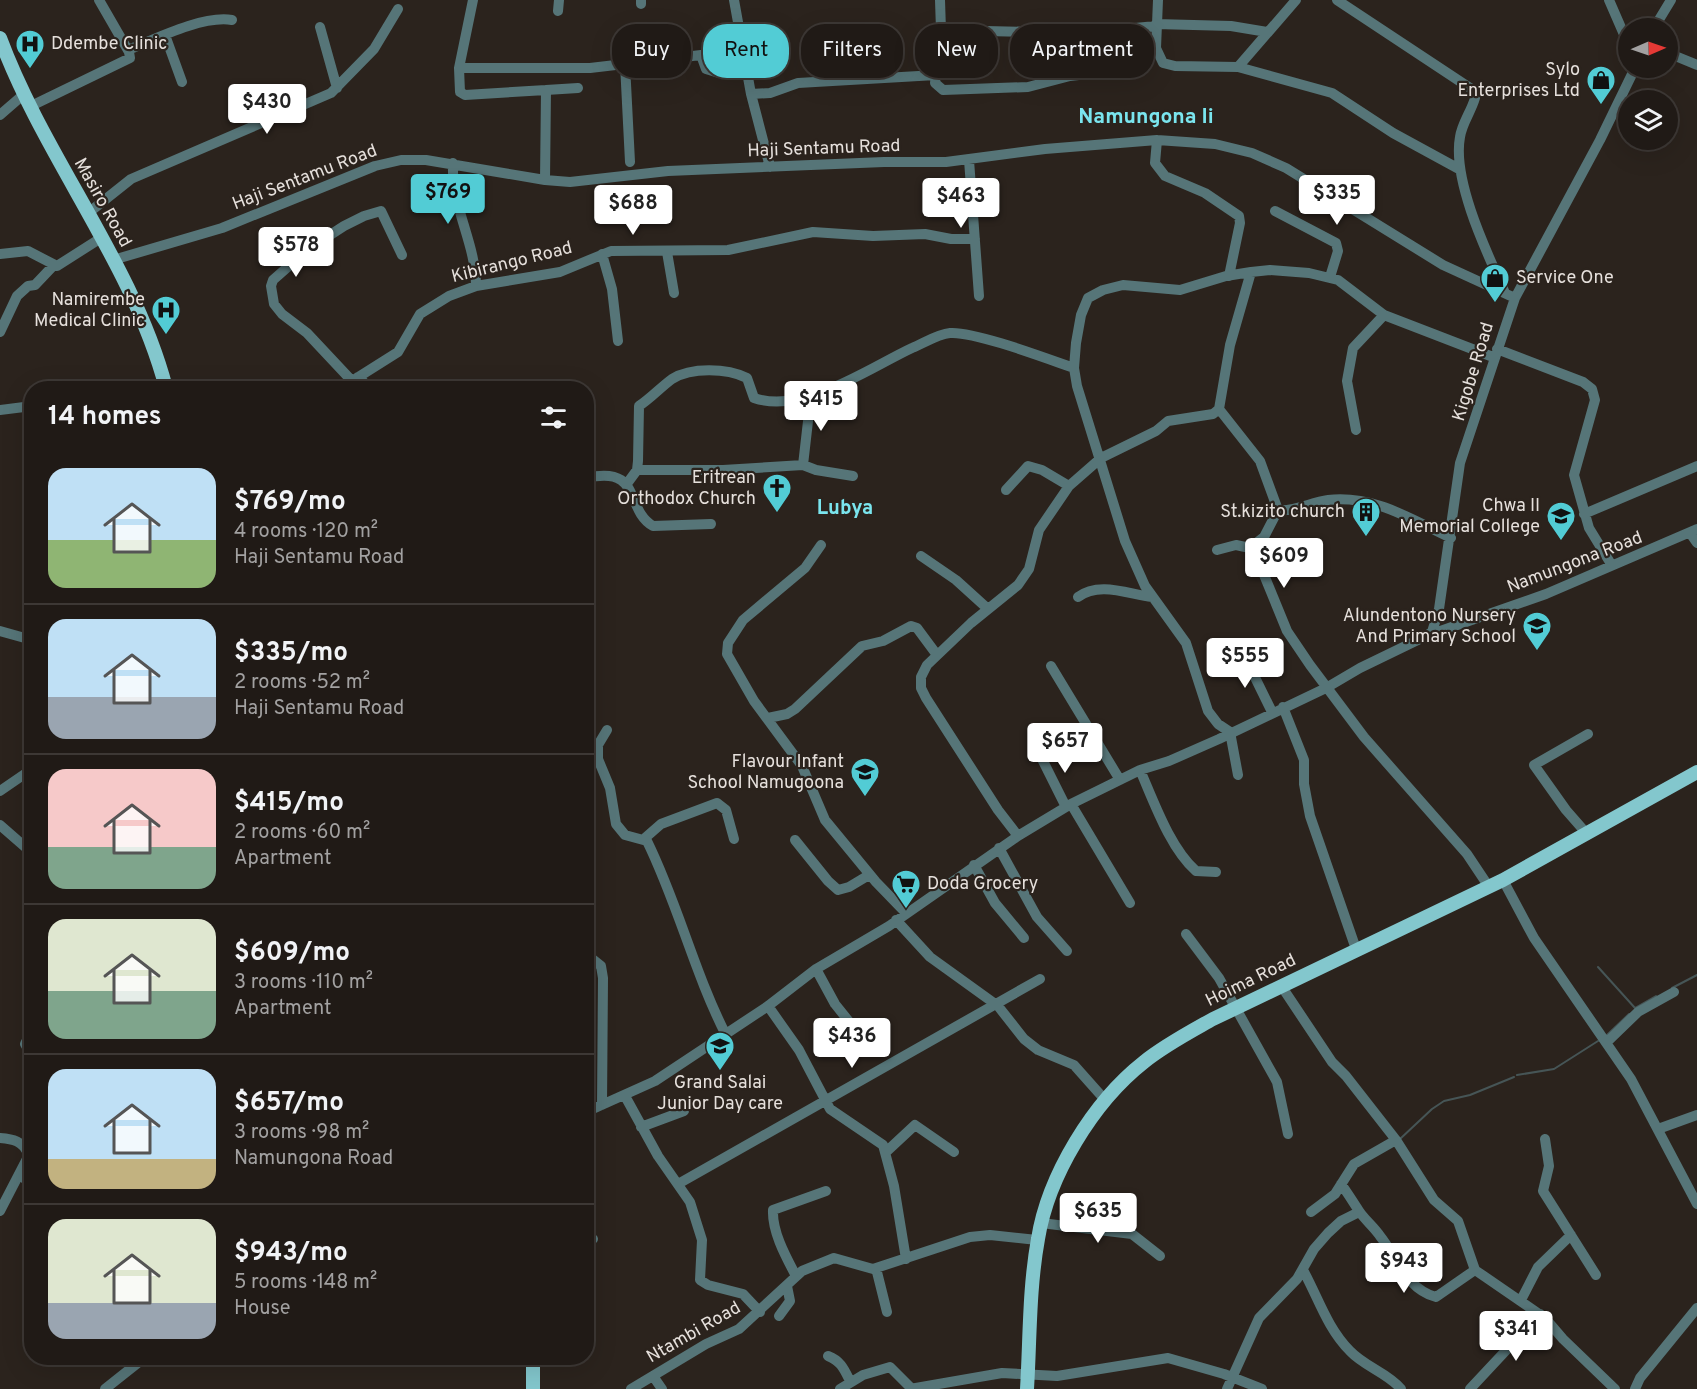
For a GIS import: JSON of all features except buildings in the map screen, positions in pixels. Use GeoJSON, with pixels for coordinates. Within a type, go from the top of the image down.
{"type":"FeatureCollection","features":[{"type":"Feature","properties":{"kind":"main road","name":"Masiro Road"},"geometry":{"type":"LineString","coordinates":[[0,38],[26,101],[113,260],[150,339],[164,381]]}},
{"type":"Feature","properties":{"kind":"main road","name":"Hoima Road"},"geometry":{"type":"LineString","coordinates":[[1027,1389],[1037,1240],[1050,1191],[1058,1173],[1106,1101],[1130,1075],[1158,1051],[1236,1008],[1503,880],[1697,772]]}},
{"type":"Feature","properties":{"kind":"main road"},"geometry":{"type":"LineString","coordinates":[[533,1365],[533,1389]]}},
{"type":"Feature","properties":{"kind":"street"},"geometry":{"type":"LineString","coordinates":[[0,115],[26,101],[128,60],[130,55],[128,50],[99,0]]}},
{"type":"Feature","properties":{"kind":"street"},"geometry":{"type":"LineString","coordinates":[[472,0],[459,68],[460,92],[465,95],[578,88]]}},
{"type":"Feature","properties":{"kind":"street"},"geometry":{"type":"LineString","coordinates":[[734,0],[751,94],[770,167]]}},
{"type":"Feature","properties":{"kind":"street"},"geometry":{"type":"LineString","coordinates":[[940,0],[941,24]]}},
{"type":"Feature","properties":{"kind":"street"},"geometry":{"type":"LineString","coordinates":[[1158,0],[1156,25],[1158,55],[1163,63],[1175,66],[1238,67],[1332,93],[1355,106],[1388,130],[1459,169]]}},
{"type":"Feature","properties":{"kind":"street"},"geometry":{"type":"LineString","coordinates":[[1238,67],[1296,0]]}},
{"type":"Feature","properties":{"kind":"street"},"geometry":{"type":"LineString","coordinates":[[1337,0],[1473,90],[1476,98],[1460,135],[1459,169],[1483,244],[1510,295]]}},
{"type":"Feature","properties":{"kind":"street"},"geometry":{"type":"LineString","coordinates":[[1609,0],[1618,21]]}},
{"type":"Feature","properties":{"kind":"street"},"geometry":{"type":"LineString","coordinates":[[1660,18],[1671,0]]}},
{"type":"Feature","properties":{"kind":"street"},"geometry":{"type":"LineString","coordinates":[[87,214],[131,179],[337,88],[374,49],[398,9]]}},
{"type":"Feature","properties":{"kind":"street"},"geometry":{"type":"LineString","coordinates":[[128,50],[165,35],[217,19],[232,20]]}},
{"type":"Feature","properties":{"kind":"street"},"geometry":{"type":"LineString","coordinates":[[998,31],[1082,33],[1156,25],[1231,26],[1267,32]]}},
{"type":"Feature","properties":{"kind":"street"},"geometry":{"type":"LineString","coordinates":[[320,27],[337,88]]}},
{"type":"Feature","properties":{"kind":"street"},"geometry":{"type":"LineString","coordinates":[[165,35],[182,82]]}},
{"type":"Feature","properties":{"kind":"street"},"geometry":{"type":"LineString","coordinates":[[691,57],[700,56],[703,61]]}},
{"type":"Feature","properties":{"kind":"street"},"geometry":{"type":"LineString","coordinates":[[1678,56],[1697,65]]}},
{"type":"Feature","properties":{"kind":"street"},"geometry":{"type":"LineString","coordinates":[[459,68],[612,65]]}},
{"type":"Feature","properties":{"kind":"street"},"geometry":{"type":"LineString","coordinates":[[562,67],[562,89]]}},
{"type":"Feature","properties":{"kind":"street"},"geometry":{"type":"LineString","coordinates":[[751,94],[770,93],[798,83],[915,76]]}},
{"type":"Feature","properties":{"kind":"street"},"geometry":{"type":"LineString","coordinates":[[626,78],[630,162]]}},
{"type":"Feature","properties":{"kind":"street"},"geometry":{"type":"LineString","coordinates":[[936,78],[936,86],[943,90],[994,90],[1035,85],[1060,78]]}},
{"type":"Feature","properties":{"kind":"street","name":"Kigobe Road"},"geometry":{"type":"LineString","coordinates":[[1426,636],[1432,632],[1439,609],[1460,463],[1472,432],[1510,295],[1600,140],[1630,78]]}},
{"type":"Feature","properties":{"kind":"street"},"geometry":{"type":"LineString","coordinates":[[545,180],[546,90]]}},
{"type":"Feature","properties":{"kind":"street"},"geometry":{"type":"LineString","coordinates":[[1156,140],[1155,163],[1165,176],[1204,193],[1239,216],[1240,223],[1230,276]]}},
{"type":"Feature","properties":{"kind":"street","name":"Haji Sentamu Road"},"geometry":{"type":"LineString","coordinates":[[113,260],[222,228],[386,163],[412,159],[453,163],[545,180],[570,182],[668,171],[969,160],[1045,149],[1156,140],[1215,144],[1270,160],[1443,265],[1510,295]]}},
{"type":"Feature","properties":{"kind":"street"},"geometry":{"type":"LineString","coordinates":[[969,160],[979,296]]}},
{"type":"Feature","properties":{"kind":"street"},"geometry":{"type":"LineString","coordinates":[[453,163],[455,201],[473,252],[476,286]]}},
{"type":"Feature","properties":{"kind":"street"},"geometry":{"type":"LineString","coordinates":[[358,381],[307,333],[282,314],[271,295],[273,280],[294,260],[344,226],[381,211],[402,255]]}},
{"type":"Feature","properties":{"kind":"street"},"geometry":{"type":"LineString","coordinates":[[1275,211],[1336,243],[1338,251],[1330,277]]}},
{"type":"Feature","properties":{"kind":"street","name":"Kibirango Road"},"geometry":{"type":"LineString","coordinates":[[352,381],[398,352],[420,314],[449,296],[476,286],[560,272],[602,254],[624,250],[667,252],[728,250],[813,232],[873,236],[925,234],[951,239],[975,239]]}},
{"type":"Feature","properties":{"kind":"street"},"geometry":{"type":"LineString","coordinates":[[0,254],[28,251],[53,266],[61,265],[101,238]]}},
{"type":"Feature","properties":{"kind":"street"},"geometry":{"type":"LineString","coordinates":[[667,252],[674,293]]}},
{"type":"Feature","properties":{"kind":"street"},"geometry":{"type":"LineString","coordinates":[[602,254],[612,289],[618,341]]}},
{"type":"Feature","properties":{"kind":"street"},"geometry":{"type":"LineString","coordinates":[[0,332],[17,296],[28,286],[35,285],[53,266]]}},
{"type":"Feature","properties":{"kind":"street"},"geometry":{"type":"LineString","coordinates":[[1238,775],[1230,732],[1218,724],[1208,711],[1186,643],[1152,597],[1125,541],[1101,458],[1081,403],[1074,368],[1083,306],[1095,293],[1123,285],[1185,289],[1251,272],[1286,270],[1330,277],[1384,315],[1583,382],[1592,389],[1594,400],[1574,475],[1589,528],[1611,564]]}},
{"type":"Feature","properties":{"kind":"street"},"geometry":{"type":"LineString","coordinates":[[1018,836],[998,810],[921,688],[921,677],[937,655],[1018,585],[1025,576],[1039,530],[1069,486],[1101,458],[1156,431],[1171,419],[1213,414],[1219,409],[1230,345],[1251,272]]}},
{"type":"Feature","properties":{"kind":"street"},"geometry":{"type":"LineString","coordinates":[[1356,430],[1347,381],[1353,348],[1384,315]]}},
{"type":"Feature","properties":{"kind":"street"},"geometry":{"type":"LineString","coordinates":[[626,485],[637,470],[640,444],[638,408],[675,377],[718,371],[747,378],[752,395],[757,399],[776,401],[828,391],[875,365],[949,333],[986,340],[1074,368]]}},
{"type":"Feature","properties":{"kind":"street"},"geometry":{"type":"LineString","coordinates":[[804,465],[811,395]]}},
{"type":"Feature","properties":{"kind":"street"},"geometry":{"type":"LineString","coordinates":[[0,411],[24,407]]}},
{"type":"Feature","properties":{"kind":"street"},"geometry":{"type":"LineString","coordinates":[[1219,409],[1260,461],[1278,510],[1264,537],[1250,548]]}},
{"type":"Feature","properties":{"kind":"street"},"geometry":{"type":"LineString","coordinates":[[637,470],[723,470],[804,465],[816,470],[854,476]]}},
{"type":"Feature","properties":{"kind":"street"},"geometry":{"type":"LineString","coordinates":[[1006,490],[1023,468],[1030,466],[1042,470],[1069,486]]}},
{"type":"Feature","properties":{"kind":"street"},"geometry":{"type":"LineString","coordinates":[[1584,514],[1697,466]]}},
{"type":"Feature","properties":{"kind":"street"},"geometry":{"type":"LineString","coordinates":[[594,477],[617,478],[626,485],[644,518],[653,526],[711,524]]}},
{"type":"Feature","properties":{"kind":"street"},"geometry":{"type":"LineString","coordinates":[[1278,510],[1330,500],[1359,501],[1398,511],[1451,538]]}},
{"type":"Feature","properties":{"kind":"street"},"geometry":{"type":"LineString","coordinates":[[1694,531],[1697,543]]}},
{"type":"Feature","properties":{"kind":"street","name":"Namungona Road"},"geometry":{"type":"LineString","coordinates":[[594,1108],[655,1081],[768,1006],[816,969],[896,920],[974,865],[1068,806],[1140,770],[1169,761],[1326,688],[1360,668],[1426,636],[1546,594],[1611,564],[1637,557],[1694,531]]}},
{"type":"Feature","properties":{"kind":"street"},"geometry":{"type":"LineString","coordinates":[[821,545],[805,568],[743,620],[729,643],[730,660],[802,766],[825,820],[869,874],[906,913]]}},
{"type":"Feature","properties":{"kind":"street"},"geometry":{"type":"LineString","coordinates":[[1217,550],[1236,545],[1250,548],[1260,565],[1287,631],[1326,688],[1364,737],[1467,854],[1489,887]]}},
{"type":"Feature","properties":{"kind":"street"},"geometry":{"type":"LineString","coordinates":[[921,556],[956,580],[988,609]]}},
{"type":"Feature","properties":{"kind":"street"},"geometry":{"type":"LineString","coordinates":[[1078,597],[1091,589],[1100,589],[1152,597]]}},
{"type":"Feature","properties":{"kind":"street"},"geometry":{"type":"LineString","coordinates":[[768,718],[787,714],[795,709],[862,646],[883,641],[911,626],[917,628],[937,655]]}},
{"type":"Feature","properties":{"kind":"street"},"geometry":{"type":"LineString","coordinates":[[0,631],[24,638]]}},
{"type":"Feature","properties":{"kind":"street"},"geometry":{"type":"LineString","coordinates":[[1243,652],[1272,712]]}},
{"type":"Feature","properties":{"kind":"street"},"geometry":{"type":"LineString","coordinates":[[1051,666],[1120,780]]}},
{"type":"Feature","properties":{"kind":"street"},"geometry":{"type":"LineString","coordinates":[[1283,707],[1304,760],[1304,784],[1310,816],[1356,949]]}},
{"type":"Feature","properties":{"kind":"street"},"geometry":{"type":"LineString","coordinates":[[607,730],[598,745],[597,752],[610,788],[616,824],[625,835],[645,838],[661,824],[717,803],[726,810],[734,839]]}},
{"type":"Feature","properties":{"kind":"street"},"geometry":{"type":"LineString","coordinates":[[1587,834],[1566,810],[1534,765],[1588,734]]}},
{"type":"Feature","properties":{"kind":"street"},"geometry":{"type":"LineString","coordinates":[[1039,753],[1068,806],[1130,903]]}},
{"type":"Feature","properties":{"kind":"street"},"geometry":{"type":"LineString","coordinates":[[1140,770],[1157,815],[1168,828],[1174,844],[1196,871],[1216,872]]}},
{"type":"Feature","properties":{"kind":"street"},"geometry":{"type":"LineString","coordinates":[[0,791],[24,774]]}},
{"type":"Feature","properties":{"kind":"street"},"geometry":{"type":"LineString","coordinates":[[0,825],[24,846]]}},
{"type":"Feature","properties":{"kind":"street"},"geometry":{"type":"LineString","coordinates":[[645,838],[676,905],[708,999],[726,1035]]}},
{"type":"Feature","properties":{"kind":"street"},"geometry":{"type":"LineString","coordinates":[[795,840],[838,890],[849,887],[869,874]]}},
{"type":"Feature","properties":{"kind":"street"},"geometry":{"type":"LineString","coordinates":[[999,849],[1037,917],[1067,951]]}},
{"type":"Feature","properties":{"kind":"street"},"geometry":{"type":"LineString","coordinates":[[974,865],[995,903],[1024,938]]}},
{"type":"Feature","properties":{"kind":"street"},"geometry":{"type":"LineString","coordinates":[[1503,880],[1534,938],[1607,1042],[1658,1129],[1697,1204]]}},
{"type":"Feature","properties":{"kind":"street"},"geometry":{"type":"LineString","coordinates":[[896,920],[930,957],[998,1006],[1024,1039],[1038,1050],[1074,1065],[1106,1101]]}},
{"type":"Feature","properties":{"kind":"street"},"geometry":{"type":"LineString","coordinates":[[1186,934],[1236,1008],[1276,1082],[1288,1134]]}},
{"type":"Feature","properties":{"kind":"street"},"geometry":{"type":"LineString","coordinates":[[594,960],[601,966],[603,978],[602,1105]]}},
{"type":"Feature","properties":{"kind":"street"},"geometry":{"type":"LineString","coordinates":[[816,969],[835,1004],[855,1029]]}},
{"type":"Feature","properties":{"kind":"street"},"geometry":{"type":"LineString","coordinates":[[678,1184],[1040,979]]}},
{"type":"Feature","properties":{"kind":"street"},"geometry":{"type":"LineString","coordinates":[[1282,987],[1332,1062],[1346,1076],[1396,1140],[1434,1200],[1458,1221],[1475,1270],[1540,1314],[1615,1389]]}},
{"type":"Feature","properties":{"kind":"street"},"geometry":{"type":"LineString","coordinates":[[1607,1042],[1638,1011],[1674,992]]}},
{"type":"Feature","properties":{"kind":"street"},"geometry":{"type":"LineString","coordinates":[[768,1006],[799,1050],[830,1109],[876,1138],[886,1152],[906,1259]]}},
{"type":"Feature","properties":{"kind":"street"},"geometry":{"type":"LineString","coordinates":[[625,1096],[641,1127],[690,1202],[700,1230],[700,1280],[708,1285],[743,1294],[759,1312]]}},
{"type":"Feature","properties":{"kind":"street"},"geometry":{"type":"LineString","coordinates":[[797,1119],[830,1109]]}},
{"type":"Feature","properties":{"kind":"street"},"geometry":{"type":"LineString","coordinates":[[641,1127],[684,1111]]}},
{"type":"Feature","properties":{"kind":"street"},"geometry":{"type":"LineString","coordinates":[[1658,1129],[1697,1115]]}},
{"type":"Feature","properties":{"kind":"street"},"geometry":{"type":"LineString","coordinates":[[886,1152],[915,1125],[954,1152]]}},
{"type":"Feature","properties":{"kind":"street"},"geometry":{"type":"LineString","coordinates":[[0,1138],[18,1141],[24,1146]]}},
{"type":"Feature","properties":{"kind":"street"},"geometry":{"type":"LineString","coordinates":[[1545,1139],[1548,1166],[1543,1191],[1596,1275]]}},
{"type":"Feature","properties":{"kind":"street"},"geometry":{"type":"LineString","coordinates":[[1311,1212],[1335,1194],[1354,1164],[1396,1140]]}},
{"type":"Feature","properties":{"kind":"street"},"geometry":{"type":"LineString","coordinates":[[0,1211],[24,1164]]}},
{"type":"Feature","properties":{"kind":"street"},"geometry":{"type":"LineString","coordinates":[[19,1174],[24,1178]]}},
{"type":"Feature","properties":{"kind":"street"},"geometry":{"type":"LineString","coordinates":[[1341,1184],[1359,1212],[1380,1236],[1412,1282],[1432,1296],[1446,1291],[1475,1270]]}},
{"type":"Feature","properties":{"kind":"street"},"geometry":{"type":"LineString","coordinates":[[796,1276],[780,1242],[773,1221],[773,1210],[826,1191]]}},
{"type":"Feature","properties":{"kind":"street"},"geometry":{"type":"LineString","coordinates":[[1227,1389],[1258,1318],[1303,1270],[1314,1249],[1328,1233],[1341,1221],[1359,1212]]}},
{"type":"Feature","properties":{"kind":"street"},"geometry":{"type":"LineString","coordinates":[[1041,1222],[1132,1234],[1160,1256]]}},
{"type":"Feature","properties":{"kind":"street"},"geometry":{"type":"LineString","coordinates":[[887,1312],[876,1268],[970,1237],[990,1235],[1037,1240]]}},
{"type":"Feature","properties":{"kind":"street"},"geometry":{"type":"LineString","coordinates":[[1521,1300],[1538,1267],[1571,1236]]}},
{"type":"Feature","properties":{"kind":"street","name":"Ntambi Road"},"geometry":{"type":"LineString","coordinates":[[631,1389],[706,1344],[739,1329],[796,1276],[834,1258],[876,1268]]}},
{"type":"Feature","properties":{"kind":"street"},"geometry":{"type":"LineString","coordinates":[[1303,1270],[1327,1320],[1340,1340],[1351,1352],[1382,1376],[1393,1379],[1401,1389]]}},
{"type":"Feature","properties":{"kind":"street"},"geometry":{"type":"LineString","coordinates":[[779,1316],[790,1300],[787,1286]]}},
{"type":"Feature","properties":{"kind":"street"},"geometry":{"type":"LineString","coordinates":[[1635,1389],[1640,1378],[1697,1308]]}},
{"type":"Feature","properties":{"kind":"street"},"geometry":{"type":"LineString","coordinates":[[1470,1389],[1540,1314]]}},
{"type":"Feature","properties":{"kind":"street"},"geometry":{"type":"LineString","coordinates":[[828,1356],[836,1359],[843,1366],[850,1381]]}},
{"type":"Feature","properties":{"kind":"street"},"geometry":{"type":"LineString","coordinates":[[840,1389],[850,1381],[890,1367],[911,1389],[1002,1373],[1073,1374],[1168,1358],[1232,1377],[1262,1389]]}},
{"type":"Feature","properties":{"kind":"street"},"geometry":{"type":"LineString","coordinates":[[105,1389],[135,1365]]}},
{"type":"Feature","properties":{"kind":"street"},"geometry":{"type":"LineString","coordinates":[[653,1376],[662,1389]]}},
{"type":"Feature","properties":{"kind":"waterway"},"geometry":{"type":"LineString","coordinates":[[1598,967],[1635,1008]]}},
{"type":"Feature","properties":{"kind":"waterway"},"geometry":{"type":"LineString","coordinates":[[1672,988],[1697,975]]}},
{"type":"Feature","properties":{"kind":"waterway"},"geometry":{"type":"LineString","coordinates":[[1635,1008],[1656,996]]}},
{"type":"Feature","properties":{"kind":"waterway"},"geometry":{"type":"LineString","coordinates":[[1607,1035],[1629,1014]]}},
{"type":"Feature","properties":{"kind":"waterway"},"geometry":{"type":"LineString","coordinates":[[1517,1075],[1554,1069],[1598,1041]]}},
{"type":"Feature","properties":{"kind":"waterway"},"geometry":{"type":"LineString","coordinates":[[1400,1139],[1444,1101],[1470,1095],[1514,1077]]}},
{"type":"Feature","properties":{"kind":"place","name":"Ddembe Clinic"},"geometry":{"type":"Point","coordinates":[30,70]}},
{"type":"Feature","properties":{"kind":"place","name":"Sylo Enterprises Ltd"},"geometry":{"type":"Point","coordinates":[1601,106]}},
{"type":"Feature","properties":{"kind":"place","name":"Service One"},"geometry":{"type":"Point","coordinates":[1495,304]}},
{"type":"Feature","properties":{"kind":"place","name":"Namirembe Medical Clinic"},"geometry":{"type":"Point","coordinates":[166,336]}},
{"type":"Feature","properties":{"kind":"place","name":"Eritrean Orthodox Church"},"geometry":{"type":"Point","coordinates":[777,514]}},
{"type":"Feature","properties":{"kind":"place","name":"St.kizito church"},"geometry":{"type":"Point","coordinates":[1366,538]}},
{"type":"Feature","properties":{"kind":"place","name":"Chwa II Memorial College"},"geometry":{"type":"Point","coordinates":[1561,542]}},
{"type":"Feature","properties":{"kind":"place","name":"Alundentono Nursery And Primary School"},"geometry":{"type":"Point","coordinates":[1537,652]}},
{"type":"Feature","properties":{"kind":"place","name":"Flavour Infant School Namugoona"},"geometry":{"type":"Point","coordinates":[865,798]}},
{"type":"Feature","properties":{"kind":"place","name":"Doda Grocery"},"geometry":{"type":"Point","coordinates":[906,910]}},
{"type":"Feature","properties":{"kind":"place","name":"Grand Salai Junior Day care"},"geometry":{"type":"Point","coordinates":[720,1072]}},
{"type":"Feature","properties":{"kind":"district","name":"Namungona Ii"},"geometry":{"type":"Point","coordinates":[1146,117]}},
{"type":"Feature","properties":{"kind":"district","name":"Lubya"},"geometry":{"type":"Point","coordinates":[845,509]}}]}
